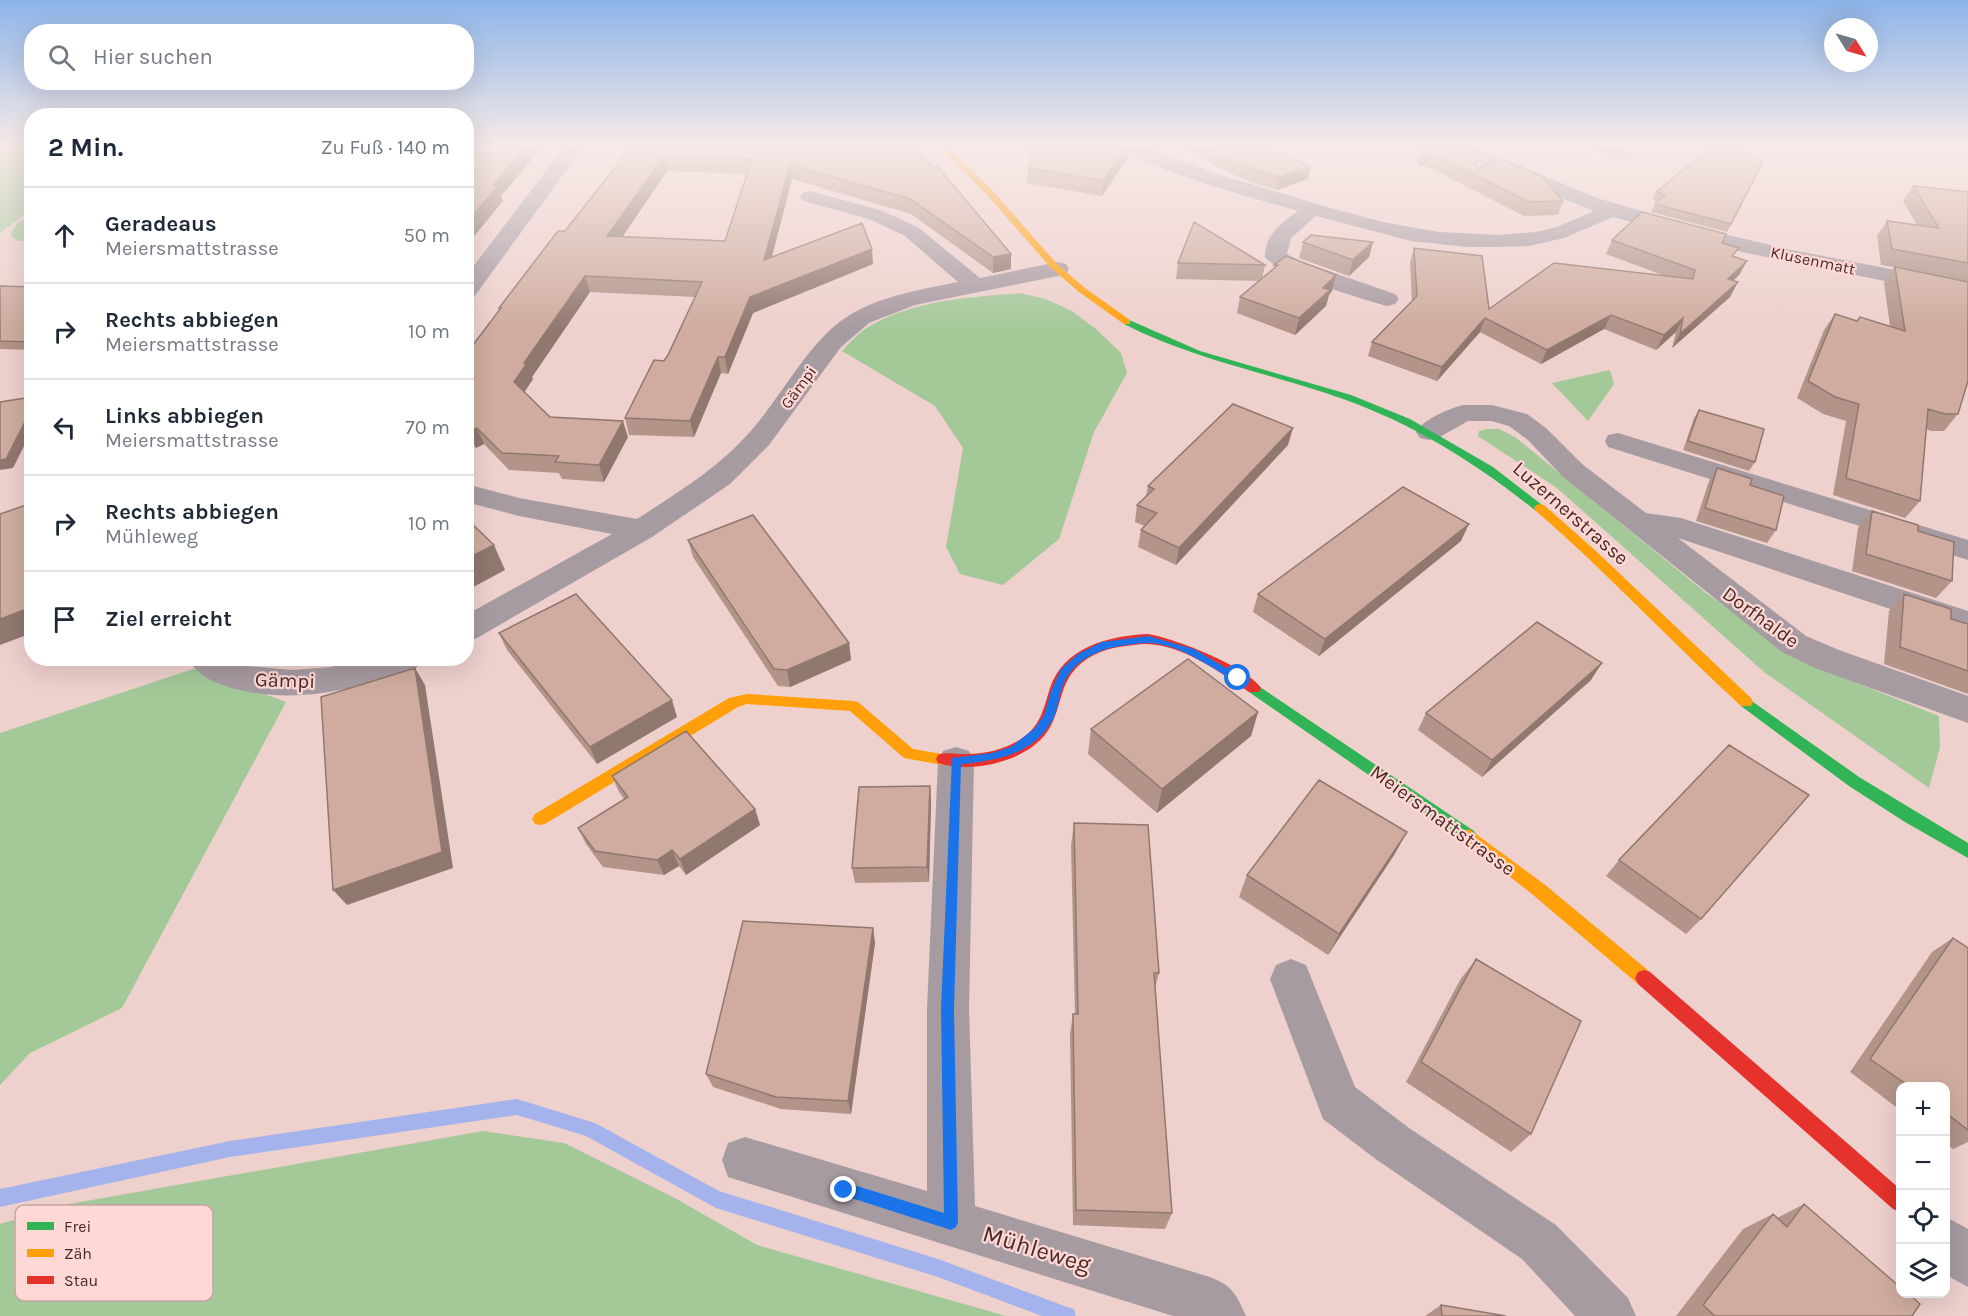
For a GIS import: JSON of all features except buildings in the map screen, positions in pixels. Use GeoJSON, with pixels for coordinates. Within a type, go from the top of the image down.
{"type":"FeatureCollection","features":[{"type":"Feature","properties":{"kind":"main road","name":"Luzernerstrasse"},"geometry":{"type":"LineString","coordinates":[[1003,207],[1058,269],[1110,311],[1160,340],[1226,363],[1344,396],[1429,432],[1495,472],[1539,506],[1764,717],[1852,782],[1912,820],[1968,851]]}},
{"type":"Feature","properties":{"kind":"main road","name":"Meiersmattstrasse"},"geometry":{"type":"LineString","coordinates":[[540,819],[734,702],[747,699],[853,706],[909,754],[956,761],[992,758],[1015,750],[1038,731],[1049,716],[1065,671],[1081,656],[1102,645],[1148,639],[1191,651],[1238,678],[1315,729],[1475,840],[1538,889],[1692,1019],[1896,1198]]}},
{"type":"Feature","properties":{"kind":"street"},"geometry":{"type":"LineString","coordinates":[[474,281],[529,207]]}},
{"type":"Feature","properties":{"kind":"street"},"geometry":{"type":"LineString","coordinates":[[848,207],[876,215],[912,232],[976,286]]}},
{"type":"Feature","properties":{"kind":"street"},"geometry":{"type":"LineString","coordinates":[[1308,207],[1406,235],[1459,242],[1511,241],[1548,237],[1611,210]]}},
{"type":"Feature","properties":{"kind":"street","name":"Klusenmatt"},"geometry":{"type":"LineString","coordinates":[[1604,207],[1740,245],[1968,291]]}},
{"type":"Feature","properties":{"kind":"street"},"geometry":{"type":"LineString","coordinates":[[1313,209],[1277,240],[1274,248],[1276,257],[1292,266],[1387,299]]}},
{"type":"Feature","properties":{"kind":"street","name":"Gämpi"},"geometry":{"type":"LineString","coordinates":[[474,625],[642,530],[720,478],[759,439],[818,359],[852,325],[881,309],[909,299],[1058,269]]}},
{"type":"Feature","properties":{"kind":"street","name":"Dorfhalde"},"geometry":{"type":"LineString","coordinates":[[1429,432],[1463,413],[1492,413],[1518,420],[1537,434],[1572,470],[1636,522],[1794,644],[1827,659],[1968,710]]}},
{"type":"Feature","properties":{"kind":"street"},"geometry":{"type":"LineString","coordinates":[[1617,441],[1968,550]]}},
{"type":"Feature","properties":{"kind":"street"},"geometry":{"type":"LineString","coordinates":[[474,495],[519,507],[642,530]]}},
{"type":"Feature","properties":{"kind":"street"},"geometry":{"type":"LineString","coordinates":[[1636,522],[1671,525],[1968,623]]}},
{"type":"Feature","properties":{"kind":"street","name":"Gämpi"},"geometry":{"type":"LineString","coordinates":[[212,666],[235,677],[298,684],[330,681],[379,666]]}},
{"type":"Feature","properties":{"kind":"street"},"geometry":{"type":"LineString","coordinates":[[951,1222],[948,1009],[956,761]]}},
{"type":"Feature","properties":{"kind":"street"},"geometry":{"type":"LineString","coordinates":[[1291,980],[1340,1103],[1393,1144],[1539,1242],[1610,1316]]}},
{"type":"Feature","properties":{"kind":"street","name":"Mühleweg"},"geometry":{"type":"LineString","coordinates":[[745,1160],[1210,1302],[1220,1316]]}},
{"type":"Feature","properties":{"kind":"street"},"geometry":{"type":"LineString","coordinates":[[1948,1244],[1968,1262]]}},
{"type":"Feature","properties":{"kind":"green space"},"geometry":{"type":"Polygon","coordinates":[[[0,207],[24,207],[24,214],[0,233],[0,207]]]}},
{"type":"Feature","properties":{"kind":"green space"},"geometry":{"type":"Polygon","coordinates":[[[24,220],[24,241],[12,237],[11,233],[17,224],[24,220]]]}},
{"type":"Feature","properties":{"kind":"green space"},"geometry":{"type":"Polygon","coordinates":[[[1020,293],[1046,299],[1072,311],[1097,330],[1121,353],[1127,373],[1094,432],[1059,539],[1003,585],[960,574],[946,547],[963,448],[935,406],[842,351],[866,328],[905,310],[942,301],[1020,293]]]}},
{"type":"Feature","properties":{"kind":"green space"},"geometry":{"type":"Polygon","coordinates":[[[1610,370],[1614,384],[1588,421],[1552,383],[1610,370]]]}},
{"type":"Feature","properties":{"kind":"green space"},"geometry":{"type":"Polygon","coordinates":[[[1499,429],[1515,437],[1706,593],[1774,640],[1817,667],[1939,716],[1940,747],[1929,788],[1764,672],[1557,488],[1478,436],[1479,431],[1499,429]]]}},
{"type":"Feature","properties":{"kind":"green space"},"geometry":{"type":"Polygon","coordinates":[[[196,668],[286,702],[122,1008],[30,1053],[0,1085],[0,733],[196,668]]]}},
{"type":"Feature","properties":{"kind":"green space"},"geometry":{"type":"Polygon","coordinates":[[[483,1131],[564,1143],[673,1197],[757,1245],[1006,1316],[0,1316],[0,1224],[15,1220],[15,1301],[213,1301],[213,1205],[66,1205],[483,1131]]]}},
{"type":"Feature","properties":{"kind":"waterway"},"geometry":{"type":"LineString","coordinates":[[0,1198],[230,1149],[517,1107],[589,1129],[716,1199],[938,1268],[1067,1316]]}},
{"type":"Feature","properties":{"kind":"traffic: fast"},"geometry":{"type":"LineString","coordinates":[[1127,322],[1197,353],[1317,387],[1406,421],[1489,469],[1540,508]]}},
{"type":"Feature","properties":{"kind":"traffic: fast"},"geometry":{"type":"LineString","coordinates":[[1254,688],[1469,836]]}},
{"type":"Feature","properties":{"kind":"traffic: fast"},"geometry":{"type":"LineString","coordinates":[[1746,702],[1799,743],[1854,781],[1968,851]]}},
{"type":"Feature","properties":{"kind":"traffic: slow"},"geometry":{"type":"LineString","coordinates":[[1003,207],[1054,266],[1082,290],[1127,322]]}},
{"type":"Feature","properties":{"kind":"traffic: slow"},"geometry":{"type":"LineString","coordinates":[[1540,508],[1593,555],[1746,702]]}},
{"type":"Feature","properties":{"kind":"traffic: slow"},"geometry":{"type":"LineString","coordinates":[[540,819],[734,702],[747,699],[853,706],[909,754],[943,759]]}},
{"type":"Feature","properties":{"kind":"traffic: slow"},"geometry":{"type":"LineString","coordinates":[[1469,836],[1538,889],[1644,978]]}},
{"type":"Feature","properties":{"kind":"traffic: jam"},"geometry":{"type":"LineString","coordinates":[[943,759],[989,758],[1019,748],[1042,728],[1062,677],[1069,666],[1094,649],[1108,644],[1147,639],[1173,644],[1217,665],[1254,688]]}},
{"type":"Feature","properties":{"kind":"traffic: jam"},"geometry":{"type":"LineString","coordinates":[[1644,978],[1896,1198]]}},
{"type":"Feature","properties":{"kind":"route"},"geometry":{"type":"LineString","coordinates":[[844,1190],[951,1222],[948,1009],[956,761],[992,758],[1015,750],[1038,731],[1049,716],[1065,671],[1081,656],[1102,645],[1148,639],[1171,644],[1191,651],[1238,678]]}}]}
